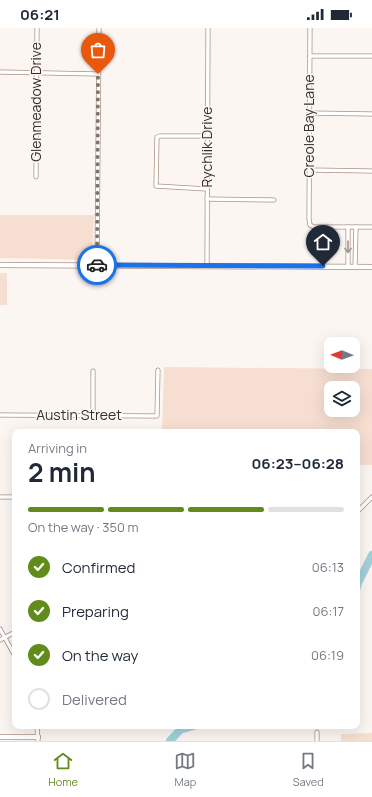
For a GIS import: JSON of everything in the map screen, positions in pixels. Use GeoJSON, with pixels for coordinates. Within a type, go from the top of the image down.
{"type":"FeatureCollection","features":[{"type":"Feature","properties":{"kind":"street","name":"Glenmeadow Drive"},"geometry":{"type":"LineString","coordinates":[[36,177],[37,28]]}},
{"type":"Feature","properties":{"kind":"street"},"geometry":{"type":"LineString","coordinates":[[97,265],[99,28]]}},
{"type":"Feature","properties":{"kind":"street","name":"Rychlik Drive"},"geometry":{"type":"LineString","coordinates":[[207,266],[208,28]]}},
{"type":"Feature","properties":{"kind":"street","name":"Creole Bay Lane"},"geometry":{"type":"LineString","coordinates":[[310,28],[310,225],[314,227],[348,227]]}},
{"type":"Feature","properties":{"kind":"street"},"geometry":{"type":"LineString","coordinates":[[310,56],[372,56]]}},
{"type":"Feature","properties":{"kind":"street"},"geometry":{"type":"LineString","coordinates":[[0,72],[98,74]]}},
{"type":"Feature","properties":{"kind":"street"},"geometry":{"type":"LineString","coordinates":[[309,113],[372,114]]}},
{"type":"Feature","properties":{"kind":"street"},"geometry":{"type":"LineString","coordinates":[[207,136],[157,137],[156,186],[207,189]]}},
{"type":"Feature","properties":{"kind":"street"},"geometry":{"type":"LineString","coordinates":[[309,170],[372,171]]}},
{"type":"Feature","properties":{"kind":"street"},"geometry":{"type":"LineString","coordinates":[[207,199],[274,200]]}},
{"type":"Feature","properties":{"kind":"street"},"geometry":{"type":"LineString","coordinates":[[348,267],[348,227],[372,227]]}},
{"type":"Feature","properties":{"kind":"street"},"geometry":{"type":"LineString","coordinates":[[356,227],[356,267]]}},
{"type":"Feature","properties":{"kind":"street"},"geometry":{"type":"LineString","coordinates":[[0,264],[372,267]]}},
{"type":"Feature","properties":{"kind":"street","name":"Austin Street"},"geometry":{"type":"LineString","coordinates":[[0,415],[157,416],[158,370]]}},
{"type":"Feature","properties":{"kind":"street"},"geometry":{"type":"LineString","coordinates":[[93,371],[93,415]]}},
{"type":"Feature","properties":{"kind":"street"},"geometry":{"type":"LineString","coordinates":[[0,498],[12,497]]}},
{"type":"Feature","properties":{"kind":"street"},"geometry":{"type":"LineString","coordinates":[[360,509],[372,497]]}},
{"type":"Feature","properties":{"kind":"street"},"geometry":{"type":"LineString","coordinates":[[0,629],[12,651]]}},
{"type":"Feature","properties":{"kind":"street"},"geometry":{"type":"LineString","coordinates":[[0,640],[12,634]]}},
{"type":"Feature","properties":{"kind":"street"},"geometry":{"type":"LineString","coordinates":[[317,732],[317,741]]}},
{"type":"Feature","properties":{"kind":"street"},"geometry":{"type":"LineString","coordinates":[[0,737],[38,739]]}},
{"type":"Feature","properties":{"kind":"shaded area"},"geometry":{"type":"Polygon","coordinates":[[[0,215],[94,215],[92,260],[0,258],[0,215]]]}},
{"type":"Feature","properties":{"kind":"shaded area"},"geometry":{"type":"Polygon","coordinates":[[[0,273],[7,273],[7,305],[0,305],[0,273]]]}},
{"type":"Feature","properties":{"kind":"shaded area"},"geometry":{"type":"Polygon","coordinates":[[[164,367],[324,369],[324,373],[360,373],[360,369],[372,369],[372,465],[360,465],[360,429],[162,429],[164,367]]]}},
{"type":"Feature","properties":{"kind":"shaded area"},"geometry":{"type":"Polygon","coordinates":[[[372,733],[372,741],[341,741],[341,734],[372,733]]]}},
{"type":"Feature","properties":{"kind":"waterway"},"geometry":{"type":"LineString","coordinates":[[360,579],[372,555]]}},
{"type":"Feature","properties":{"kind":"waterway"},"geometry":{"type":"LineString","coordinates":[[170,741],[180,730],[183,729]]}},
{"type":"Feature","properties":{"kind":"way so far"},"geometry":{"type":"LineString","coordinates":[[97,265],[98,74]]}},
{"type":"Feature","properties":{"kind":"route"},"geometry":{"type":"LineString","coordinates":[[97,265],[323,266]]}}]}
